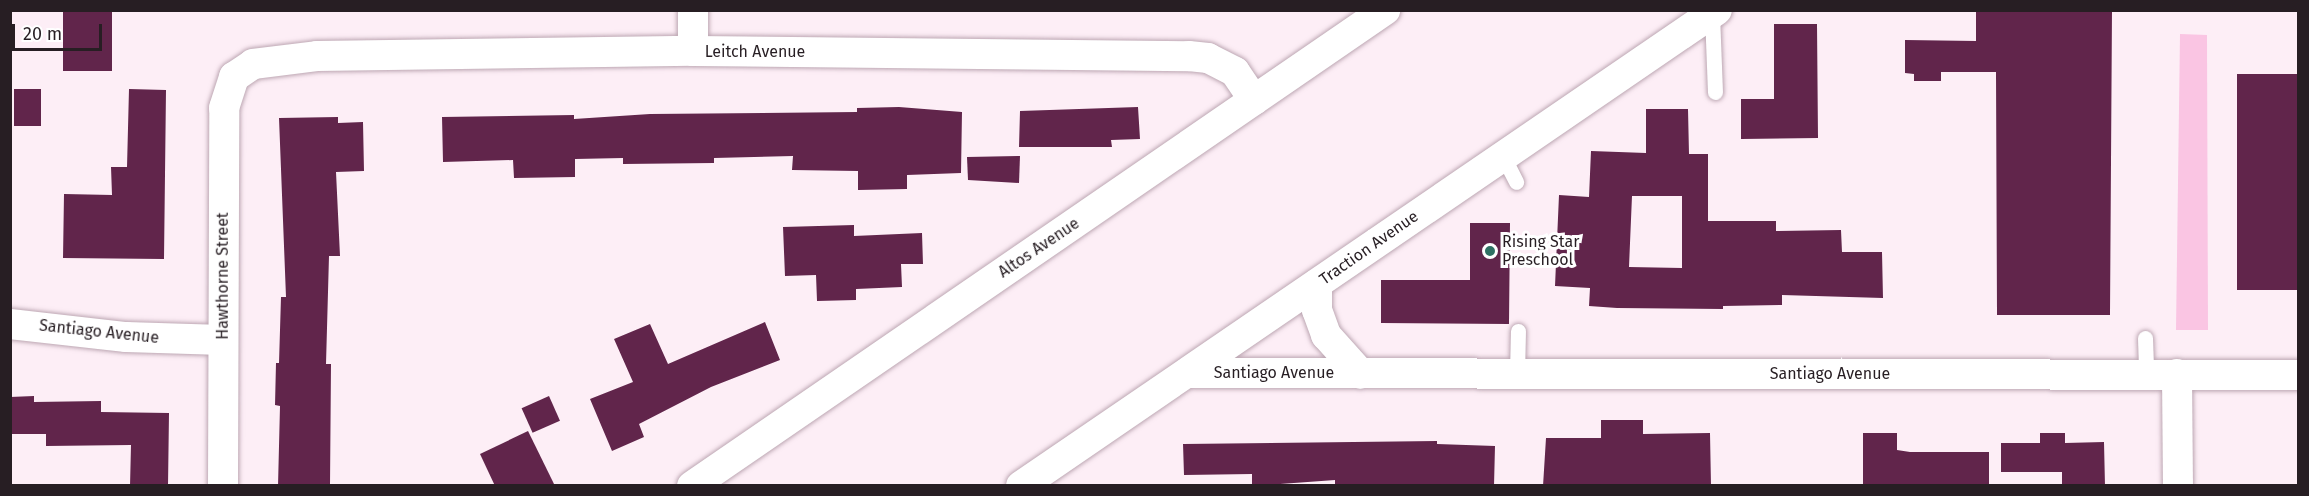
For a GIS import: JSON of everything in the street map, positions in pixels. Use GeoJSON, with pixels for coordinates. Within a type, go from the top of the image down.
{"type":"FeatureCollection","features":[{"type":"Feature","properties":{"kind":"street"},"geometry":{"type":"LineString","coordinates":[[693,10],[693,51]]}},
{"type":"Feature","properties":{"kind":"street","name":"Altos Avenue"},"geometry":{"type":"LineString","coordinates":[[693,486],[1385,10]]}},
{"type":"Feature","properties":{"kind":"street","name":"Traction Avenue"},"geometry":{"type":"LineString","coordinates":[[1021,486],[1317,284],[1510,169],[1715,12]]}},
{"type":"Feature","properties":{"kind":"street","name":"Leitch Avenue"},"geometry":{"type":"LineString","coordinates":[[241,71],[282,58],[693,51],[1196,56],[1208,58],[1235,72],[1254,100]]}},
{"type":"Feature","properties":{"kind":"street","name":"Hawthorne Street"},"geometry":{"type":"LineString","coordinates":[[223,486],[224,108],[228,87],[241,71]]}},
{"type":"Feature","properties":{"kind":"street","name":"Santiago Avenue"},"geometry":{"type":"LineString","coordinates":[[1317,284],[1317,310],[1326,334],[1361,374]]}},
{"type":"Feature","properties":{"kind":"street","name":"Santiago Avenue"},"geometry":{"type":"LineString","coordinates":[[10,324],[126,337],[223,340]]}},
{"type":"Feature","properties":{"kind":"street","name":"Santiago Avenue"},"geometry":{"type":"LineString","coordinates":[[1187,373],[2298,375]]}},
{"type":"Feature","properties":{"kind":"street"},"geometry":{"type":"LineString","coordinates":[[2177,374],[2178,486]]}},
{"type":"Feature","properties":{"kind":"lane"},"geometry":{"type":"LineString","coordinates":[[1715,12],[1715,92]]}},
{"type":"Feature","properties":{"kind":"lane"},"geometry":{"type":"LineString","coordinates":[[1516,374],[1518,331]]}},
{"type":"Feature","properties":{"kind":"lane"},"geometry":{"type":"LineString","coordinates":[[2145,339],[2146,374]]}},
{"type":"Feature","properties":{"kind":"shaded area"},"geometry":{"type":"Polygon","coordinates":[[[2180,34],[2207,35],[2208,330],[2176,330],[2180,34]]]}},
{"type":"Feature","properties":{"kind":"building"},"geometry":{"type":"Polygon","coordinates":[[[63,10],[112,10],[112,71],[63,71],[63,10]]]}},
{"type":"Feature","properties":{"kind":"building"},"geometry":{"type":"Polygon","coordinates":[[[1976,10],[2112,10],[2110,315],[1997,315],[1996,72],[1941,72],[1941,81],[1914,81],[1914,74],[1905,73],[1905,40],[1976,41],[1976,10]]]}},
{"type":"Feature","properties":{"kind":"building"},"geometry":{"type":"Polygon","coordinates":[[[1774,24],[1817,24],[1818,138],[1741,139],[1741,99],[1774,99],[1774,24]]]}},
{"type":"Feature","properties":{"kind":"building"},"geometry":{"type":"Polygon","coordinates":[[[2237,74],[2298,74],[2298,290],[2237,290],[2237,74]]]}},
{"type":"Feature","properties":{"kind":"building"},"geometry":{"type":"Polygon","coordinates":[[[14,89],[41,89],[41,126],[14,126],[14,89]]]}},
{"type":"Feature","properties":{"kind":"building"},"geometry":{"type":"Polygon","coordinates":[[[129,89],[166,90],[164,259],[63,258],[64,194],[112,195],[111,167],[127,167],[129,89]]]}},
{"type":"Feature","properties":{"kind":"building"},"geometry":{"type":"Polygon","coordinates":[[[899,107],[962,112],[961,173],[907,175],[907,189],[858,190],[858,171],[792,170],[793,156],[714,158],[714,163],[623,164],[623,158],[575,159],[575,177],[514,178],[513,160],[443,162],[442,117],[574,115],[574,119],[650,114],[857,112],[857,108],[899,107]]]}},
{"type":"Feature","properties":{"kind":"building"},"geometry":{"type":"Polygon","coordinates":[[[1138,107],[1140,139],[1111,140],[1112,147],[1019,147],[1020,111],[1138,107]]]}},
{"type":"Feature","properties":{"kind":"building"},"geometry":{"type":"Polygon","coordinates":[[[1646,109],[1688,109],[1689,154],[1708,154],[1708,221],[1776,221],[1776,231],[1841,230],[1842,252],[1882,252],[1883,298],[1782,295],[1782,305],[1723,306],[1723,309],[1617,308],[1589,306],[1590,288],[1555,286],[1559,195],[1589,197],[1591,151],[1646,153],[1646,109]],[[1632,196],[1629,267],[1682,268],[1682,196],[1632,196]]]}},
{"type":"Feature","properties":{"kind":"building"},"geometry":{"type":"Polygon","coordinates":[[[338,117],[338,123],[363,122],[364,171],[336,172],[340,256],[329,256],[326,364],[331,364],[330,486],[278,486],[280,406],[275,405],[276,363],[279,363],[281,297],[286,297],[279,118],[338,117]]]}},
{"type":"Feature","properties":{"kind":"building"},"geometry":{"type":"Polygon","coordinates":[[[1020,156],[1019,183],[968,180],[967,157],[1020,156]]]}},
{"type":"Feature","properties":{"kind":"building","name":"Rising Star Preschool"},"geometry":{"type":"Polygon","coordinates":[[[1470,223],[1510,223],[1509,324],[1381,323],[1381,280],[1470,280],[1470,223]]]}},
{"type":"Feature","properties":{"kind":"building"},"geometry":{"type":"Polygon","coordinates":[[[854,225],[854,236],[922,233],[923,264],[901,264],[902,287],[856,289],[856,300],[817,301],[816,275],[785,276],[783,227],[854,225]]]}},
{"type":"Feature","properties":{"kind":"building"},"geometry":{"type":"Polygon","coordinates":[[[765,322],[780,360],[711,387],[639,424],[644,437],[612,451],[590,399],[633,382],[614,339],[650,324],[668,364],[765,322]]]}},
{"type":"Feature","properties":{"kind":"building"},"geometry":{"type":"Polygon","coordinates":[[[34,396],[34,402],[101,401],[101,412],[169,413],[168,486],[130,486],[131,445],[46,446],[46,434],[10,434],[10,397],[34,396]]]}},
{"type":"Feature","properties":{"kind":"building"},"geometry":{"type":"Polygon","coordinates":[[[549,396],[560,421],[533,433],[522,408],[549,396]]]}},
{"type":"Feature","properties":{"kind":"building"},"geometry":{"type":"Polygon","coordinates":[[[1601,420],[1643,420],[1643,434],[1710,433],[1711,486],[1543,486],[1546,438],[1601,438],[1601,420]]]}},
{"type":"Feature","properties":{"kind":"building"},"geometry":{"type":"Polygon","coordinates":[[[528,431],[555,486],[495,486],[480,454],[528,431]]]}},
{"type":"Feature","properties":{"kind":"building"},"geometry":{"type":"Polygon","coordinates":[[[1863,433],[1897,433],[1897,450],[1910,452],[1989,452],[1989,486],[1863,486],[1863,433]]]}},
{"type":"Feature","properties":{"kind":"building"},"geometry":{"type":"Polygon","coordinates":[[[2040,433],[2065,433],[2065,443],[2104,442],[2105,486],[2062,486],[2062,472],[2001,472],[2001,443],[2040,443],[2040,433]]]}},
{"type":"Feature","properties":{"kind":"building"},"geometry":{"type":"Polygon","coordinates":[[[1437,441],[1437,444],[1495,446],[1494,486],[1335,486],[1335,480],[1252,486],[1252,474],[1184,475],[1183,444],[1437,441]]]}},
{"type":"Feature","properties":{"kind":"place","name":"Rising Star Preschool"},"geometry":{"type":"Point","coordinates":[1490,251]}}]}
